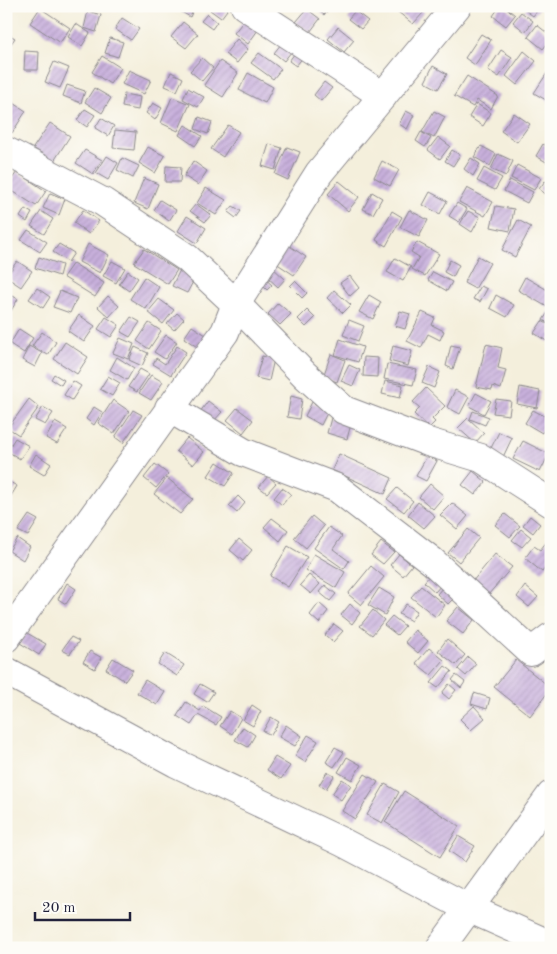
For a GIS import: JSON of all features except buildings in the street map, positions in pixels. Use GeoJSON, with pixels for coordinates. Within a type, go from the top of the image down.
{"type":"FeatureCollection","features":[{"type":"Feature","properties":{"kind":"street"},"geometry":{"type":"LineString","coordinates":[[246,6],[383,96]]}},
{"type":"Feature","properties":{"kind":"street"},"geometry":{"type":"LineString","coordinates":[[6,638],[225,332],[236,304],[319,173],[457,6]]}},
{"type":"Feature","properties":{"kind":"street"},"geometry":{"type":"LineString","coordinates":[[6,151],[103,202],[187,258],[344,410],[428,442],[481,458],[551,503]]}},
{"type":"Feature","properties":{"kind":"street"},"geometry":{"type":"LineString","coordinates":[[170,408],[243,452],[337,488],[432,561],[531,652],[551,637]]}},
{"type":"Feature","properties":{"kind":"street"},"geometry":{"type":"LineString","coordinates":[[6,672],[176,763],[342,842],[468,908],[551,945]]}},
{"type":"Feature","properties":{"kind":"street"},"geometry":{"type":"LineString","coordinates":[[440,948],[551,795]]}}]}
